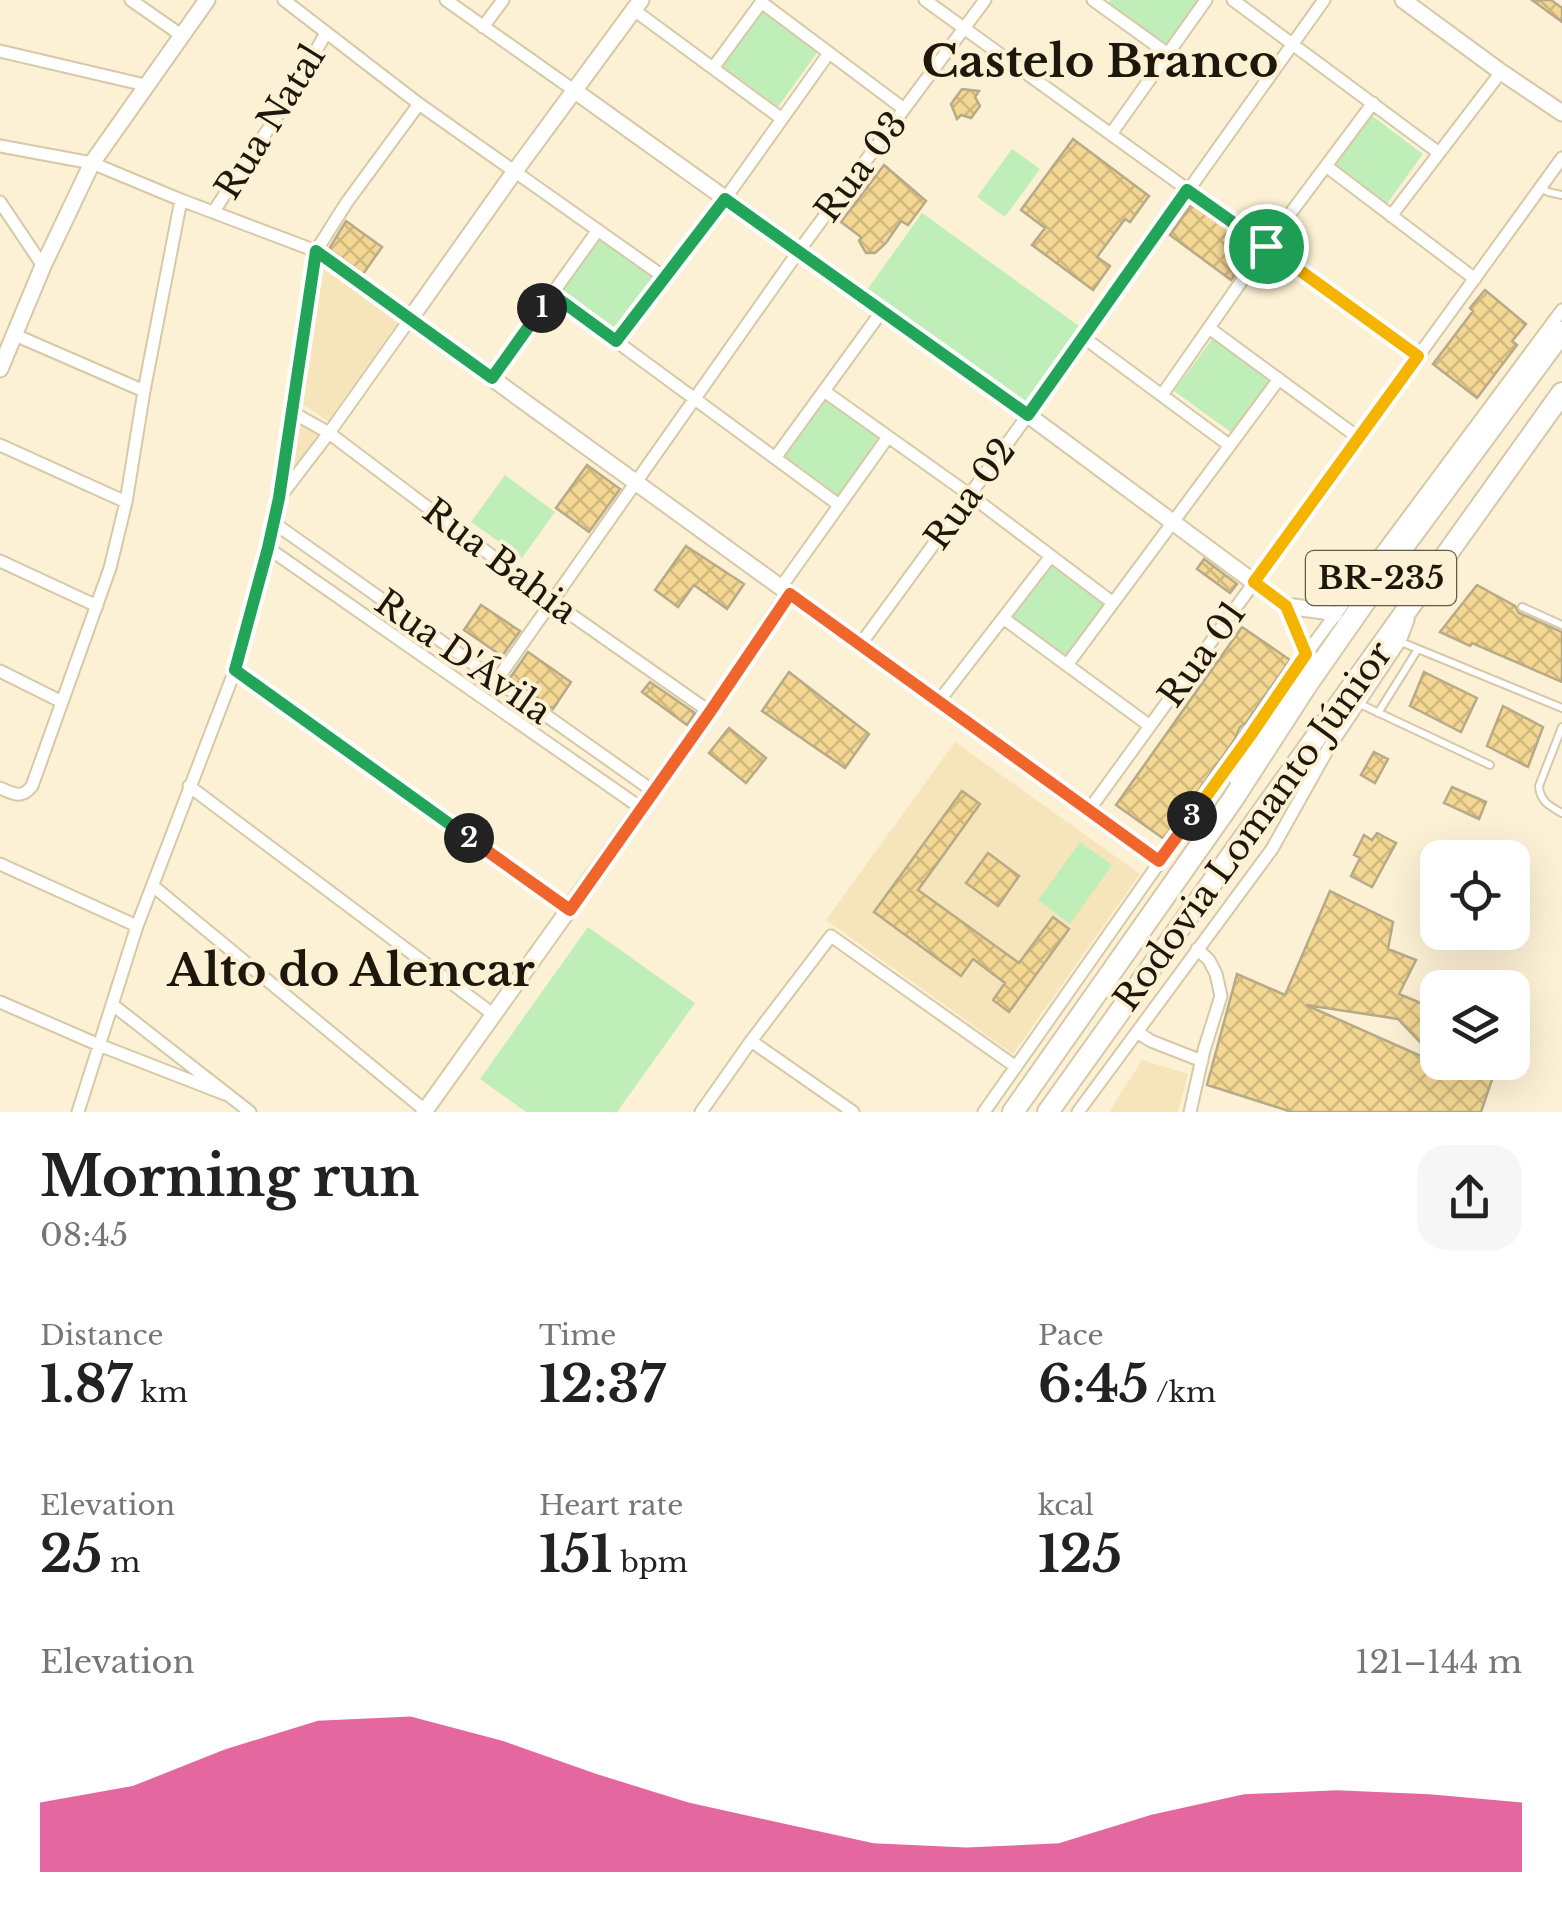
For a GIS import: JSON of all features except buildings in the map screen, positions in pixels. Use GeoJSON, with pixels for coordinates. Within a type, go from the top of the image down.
{"type":"FeatureCollection","features":[{"type":"Feature","properties":{"kind":"highway","name":"Rodovia Lomanto Júnior"},"geometry":{"type":"LineString","coordinates":[[1013,1112],[1211,832],[1403,546],[1562,332]]}},
{"type":"Feature","properties":{"kind":"highway","name":"Rodovia Lomanto Júnior"},"geometry":{"type":"LineString","coordinates":[[1048,1112],[1562,393]]}},
{"type":"Feature","properties":{"kind":"highway"},"geometry":{"type":"LineString","coordinates":[[1233,800],[1250,736]]}},
{"type":"Feature","properties":{"kind":"street"},"geometry":{"type":"LineString","coordinates":[[131,0],[181,35]]}},
{"type":"Feature","properties":{"kind":"street"},"geometry":{"type":"LineString","coordinates":[[0,369],[92,162],[207,0]]}},
{"type":"Feature","properties":{"kind":"street"},"geometry":{"type":"LineString","coordinates":[[284,0],[419,104],[664,277]]}},
{"type":"Feature","properties":{"kind":"street"},"geometry":{"type":"LineString","coordinates":[[446,0],[1028,415],[1286,606],[1334,615]]}},
{"type":"Feature","properties":{"kind":"street"},"geometry":{"type":"LineString","coordinates":[[482,27],[503,0]]}},
{"type":"Feature","properties":{"kind":"street"},"geometry":{"type":"LineString","coordinates":[[925,0],[1418,356]]}},
{"type":"Feature","properties":{"kind":"street","name":"Rua 03"},"geometry":{"type":"LineString","coordinates":[[496,680],[798,252],[984,0]]}},
{"type":"Feature","properties":{"kind":"street"},"geometry":{"type":"LineString","coordinates":[[1111,134],[1206,0]]}},
{"type":"Feature","properties":{"kind":"street"},"geometry":{"type":"LineString","coordinates":[[1233,0],[1439,153]]}},
{"type":"Feature","properties":{"kind":"street","name":"Rua 02"},"geometry":{"type":"LineString","coordinates":[[860,645],[1324,0]]}},
{"type":"Feature","properties":{"kind":"street"},"geometry":{"type":"LineString","coordinates":[[1403,0],[1562,113]]}},
{"type":"Feature","properties":{"kind":"street"},"geometry":{"type":"LineString","coordinates":[[713,68],[762,1],[904,110]]}},
{"type":"Feature","properties":{"kind":"street"},"geometry":{"type":"LineString","coordinates":[[1101,2],[1168,54]]}},
{"type":"Feature","properties":{"kind":"street"},"geometry":{"type":"LineString","coordinates":[[279,498],[637,5],[782,119]]}},
{"type":"Feature","properties":{"kind":"street","name":"Rua Natal"},"geometry":{"type":"LineString","coordinates":[[214,211],[292,94],[326,33]]}},
{"type":"Feature","properties":{"kind":"street"},"geometry":{"type":"LineString","coordinates":[[0,51],[145,85]]}},
{"type":"Feature","properties":{"kind":"street"},"geometry":{"type":"LineString","coordinates":[[616,341],[725,199],[829,53]]}},
{"type":"Feature","properties":{"kind":"street"},"geometry":{"type":"LineString","coordinates":[[1391,216],[1501,72]]}},
{"type":"Feature","properties":{"kind":"street"},"geometry":{"type":"LineString","coordinates":[[1162,395],[1372,103]]}},
{"type":"Feature","properties":{"kind":"street"},"geometry":{"type":"LineString","coordinates":[[78,1112],[137,926],[235,670],[279,498],[316,251],[419,104]]}},
{"type":"Feature","properties":{"kind":"street"},"geometry":{"type":"LineString","coordinates":[[0,146],[92,162],[316,251],[1159,861]]}},
{"type":"Feature","properties":{"kind":"street","name":"Rua 01"},"geometry":{"type":"LineString","coordinates":[[1089,810],[1562,158]]}},
{"type":"Feature","properties":{"kind":"street"},"geometry":{"type":"LineString","coordinates":[[1326,166],[1474,279]]}},
{"type":"Feature","properties":{"kind":"street"},"geometry":{"type":"LineString","coordinates":[[0,788],[20,795],[32,786],[110,568],[126,502],[181,200]]}},
{"type":"Feature","properties":{"kind":"street"},"geometry":{"type":"LineString","coordinates":[[0,202],[43,266]]}},
{"type":"Feature","properties":{"kind":"street"},"geometry":{"type":"LineString","coordinates":[[492,378],[598,230]]}},
{"type":"Feature","properties":{"kind":"street"},"geometry":{"type":"LineString","coordinates":[[552,294],[839,505]]}},
{"type":"Feature","properties":{"kind":"street"},"geometry":{"type":"LineString","coordinates":[[984,1112],[1334,615],[1562,310]]}},
{"type":"Feature","properties":{"kind":"street"},"geometry":{"type":"LineString","coordinates":[[775,458],[882,312]]}},
{"type":"Feature","properties":{"kind":"street"},"geometry":{"type":"LineString","coordinates":[[1209,328],[1359,438]]}},
{"type":"Feature","properties":{"kind":"street"},"geometry":{"type":"LineString","coordinates":[[15,336],[144,391]]}},
{"type":"Feature","properties":{"kind":"street"},"geometry":{"type":"LineString","coordinates":[[1083,337],[1229,444]]}},
{"type":"Feature","properties":{"kind":"street"},"geometry":{"type":"LineString","coordinates":[[1067,665],[1279,378]]}},
{"type":"Feature","properties":{"kind":"street"},"geometry":{"type":"LineString","coordinates":[[824,391],[1113,602]]}},
{"type":"Feature","properties":{"kind":"street","name":"Rua Bahia"},"geometry":{"type":"LineString","coordinates":[[290,412],[329,433],[553,602],[710,712]]}},
{"type":"Feature","properties":{"kind":"street"},"geometry":{"type":"LineString","coordinates":[[153,886],[426,1112],[710,712],[839,505],[888,437]]}},
{"type":"Feature","properties":{"kind":"street"},"geometry":{"type":"LineString","coordinates":[[0,445],[126,502]]}},
{"type":"Feature","properties":{"kind":"street","name":"Rua D'Ávila"},"geometry":{"type":"LineString","coordinates":[[274,523],[653,791]]}},
{"type":"Feature","properties":{"kind":"street","name":"Rua D'Ávila"},"geometry":{"type":"LineString","coordinates":[[268,548],[641,808]]}},
{"type":"Feature","properties":{"kind":"street"},"geometry":{"type":"LineString","coordinates":[[938,701],[1050,556]]}},
{"type":"Feature","properties":{"kind":"street"},"geometry":{"type":"LineString","coordinates":[[0,561],[97,606]]}},
{"type":"Feature","properties":{"kind":"street"},"geometry":{"type":"LineString","coordinates":[[1078,1112],[1272,850],[1328,749],[1400,641],[1414,602]]}},
{"type":"Feature","properties":{"kind":"street"},"geometry":{"type":"LineString","coordinates":[[1286,606],[1306,654]]}},
{"type":"Feature","properties":{"kind":"street"},"geometry":{"type":"LineString","coordinates":[[1003,618],[1150,726]]}},
{"type":"Feature","properties":{"kind":"street"},"geometry":{"type":"LineString","coordinates":[[235,670],[570,910]]}},
{"type":"Feature","properties":{"kind":"street"},"geometry":{"type":"LineString","coordinates":[[0,671],[62,702]]}},
{"type":"Feature","properties":{"kind":"street"},"geometry":{"type":"LineString","coordinates":[[511,716],[522,699]]}},
{"type":"Feature","properties":{"kind":"street"},"geometry":{"type":"LineString","coordinates":[[189,786],[494,1015]]}},
{"type":"Feature","properties":{"kind":"street"},"geometry":{"type":"LineString","coordinates":[[0,864],[137,926]]}},
{"type":"Feature","properties":{"kind":"street"},"geometry":{"type":"LineString","coordinates":[[702,1112],[831,936],[1016,1067]]}},
{"type":"Feature","properties":{"kind":"street"},"geometry":{"type":"LineString","coordinates":[[1190,1112],[1221,996],[1209,960],[1196,950]]}},
{"type":"Feature","properties":{"kind":"street"},"geometry":{"type":"LineString","coordinates":[[0,1002],[99,1046],[225,1094]]}},
{"type":"Feature","properties":{"kind":"street"},"geometry":{"type":"LineString","coordinates":[[113,1004],[250,1112]]}},
{"type":"Feature","properties":{"kind":"street"},"geometry":{"type":"LineString","coordinates":[[1136,1032],[1202,1061]]}},
{"type":"Feature","properties":{"kind":"street"},"geometry":{"type":"LineString","coordinates":[[751,1041],[853,1112]]}},
{"type":"Feature","properties":{"kind":"lane"},"geometry":{"type":"LineString","coordinates":[[1540,188],[1562,195]]}},
{"type":"Feature","properties":{"kind":"lane"},"geometry":{"type":"LineString","coordinates":[[1522,607],[1562,625]]}},
{"type":"Feature","properties":{"kind":"lane"},"geometry":{"type":"LineString","coordinates":[[1400,641],[1562,708]]}},
{"type":"Feature","properties":{"kind":"lane"},"geometry":{"type":"LineString","coordinates":[[1378,713],[1418,649]]}},
{"type":"Feature","properties":{"kind":"lane"},"geometry":{"type":"LineString","coordinates":[[1358,704],[1490,764]]}},
{"type":"Feature","properties":{"kind":"lane"},"geometry":{"type":"LineString","coordinates":[[1562,727],[1538,786],[1546,804],[1562,813]]}},
{"type":"Feature","properties":{"kind":"shaded area"},"geometry":{"type":"Polygon","coordinates":[[[317,258],[400,320],[328,421],[293,398],[317,258]]]}},
{"type":"Feature","properties":{"kind":"shaded area"},"geometry":{"type":"Polygon","coordinates":[[[293,419],[323,436],[283,487],[293,419]]]}},
{"type":"Feature","properties":{"kind":"shaded area"},"geometry":{"type":"Polygon","coordinates":[[[955,742],[1140,874],[1013,1054],[826,920],[955,742]]]}},
{"type":"Feature","properties":{"kind":"shaded area"},"geometry":{"type":"Polygon","coordinates":[[[1142,1060],[1188,1074],[1178,1112],[1109,1112],[1142,1060]]]}},
{"type":"Feature","properties":{"kind":"green space"},"geometry":{"type":"Polygon","coordinates":[[[1110,0],[1201,0],[1166,48],[1107,5],[1110,0]]]}},
{"type":"Feature","properties":{"kind":"green space"},"geometry":{"type":"Polygon","coordinates":[[[761,7],[819,50],[778,107],[720,64],[761,7]]]}},
{"type":"Feature","properties":{"kind":"green space"},"geometry":{"type":"Polygon","coordinates":[[[1371,115],[1423,154],[1386,205],[1334,166],[1371,115]]]}},
{"type":"Feature","properties":{"kind":"green space"},"geometry":{"type":"Polygon","coordinates":[[[1012,149],[1040,169],[1005,217],[977,197],[1012,149]]]}},
{"type":"Feature","properties":{"kind":"green space"},"geometry":{"type":"Polygon","coordinates":[[[922,213],[1079,326],[1024,403],[867,290],[922,213]]]}},
{"type":"Feature","properties":{"kind":"green space"},"geometry":{"type":"Polygon","coordinates":[[[598,234],[657,278],[615,335],[556,290],[598,234]]]}},
{"type":"Feature","properties":{"kind":"green space"},"geometry":{"type":"Polygon","coordinates":[[[1215,335],[1272,378],[1232,433],[1174,391],[1215,335]]]}},
{"type":"Feature","properties":{"kind":"green space"},"geometry":{"type":"Polygon","coordinates":[[[824,398],[884,440],[842,499],[783,456],[824,398]]]}},
{"type":"Feature","properties":{"kind":"green space"},"geometry":{"type":"Polygon","coordinates":[[[505,475],[555,512],[522,558],[471,522],[505,475]]]}},
{"type":"Feature","properties":{"kind":"green space"},"geometry":{"type":"Polygon","coordinates":[[[1054,560],[1109,601],[1066,659],[1011,618],[1054,560]]]}},
{"type":"Feature","properties":{"kind":"green space"},"geometry":{"type":"Polygon","coordinates":[[[1080,842],[1112,865],[1070,924],[1038,900],[1080,842]]]}},
{"type":"Feature","properties":{"kind":"green space"},"geometry":{"type":"Polygon","coordinates":[[[588,927],[695,1003],[617,1112],[526,1112],[480,1079],[588,927]]]}},
{"type":"Feature","properties":{"kind":"district","name":"Castelo Branco"},"geometry":{"type":"Point","coordinates":[1100,61]}},
{"type":"Feature","properties":{"kind":"district","name":"Alto do Alencar"},"geometry":{"type":"Point","coordinates":[351,970]}},
{"type":"Feature","properties":{"kind":"route"},"geometry":{"type":"LineString","coordinates":[[1187,190],[1266,246],[1418,356],[1254,582],[1286,606],[1306,654],[1159,861],[790,594],[570,910],[235,670],[279,498],[316,251],[492,378],[552,294],[616,341],[725,199],[1028,415],[1187,190]]}}]}
